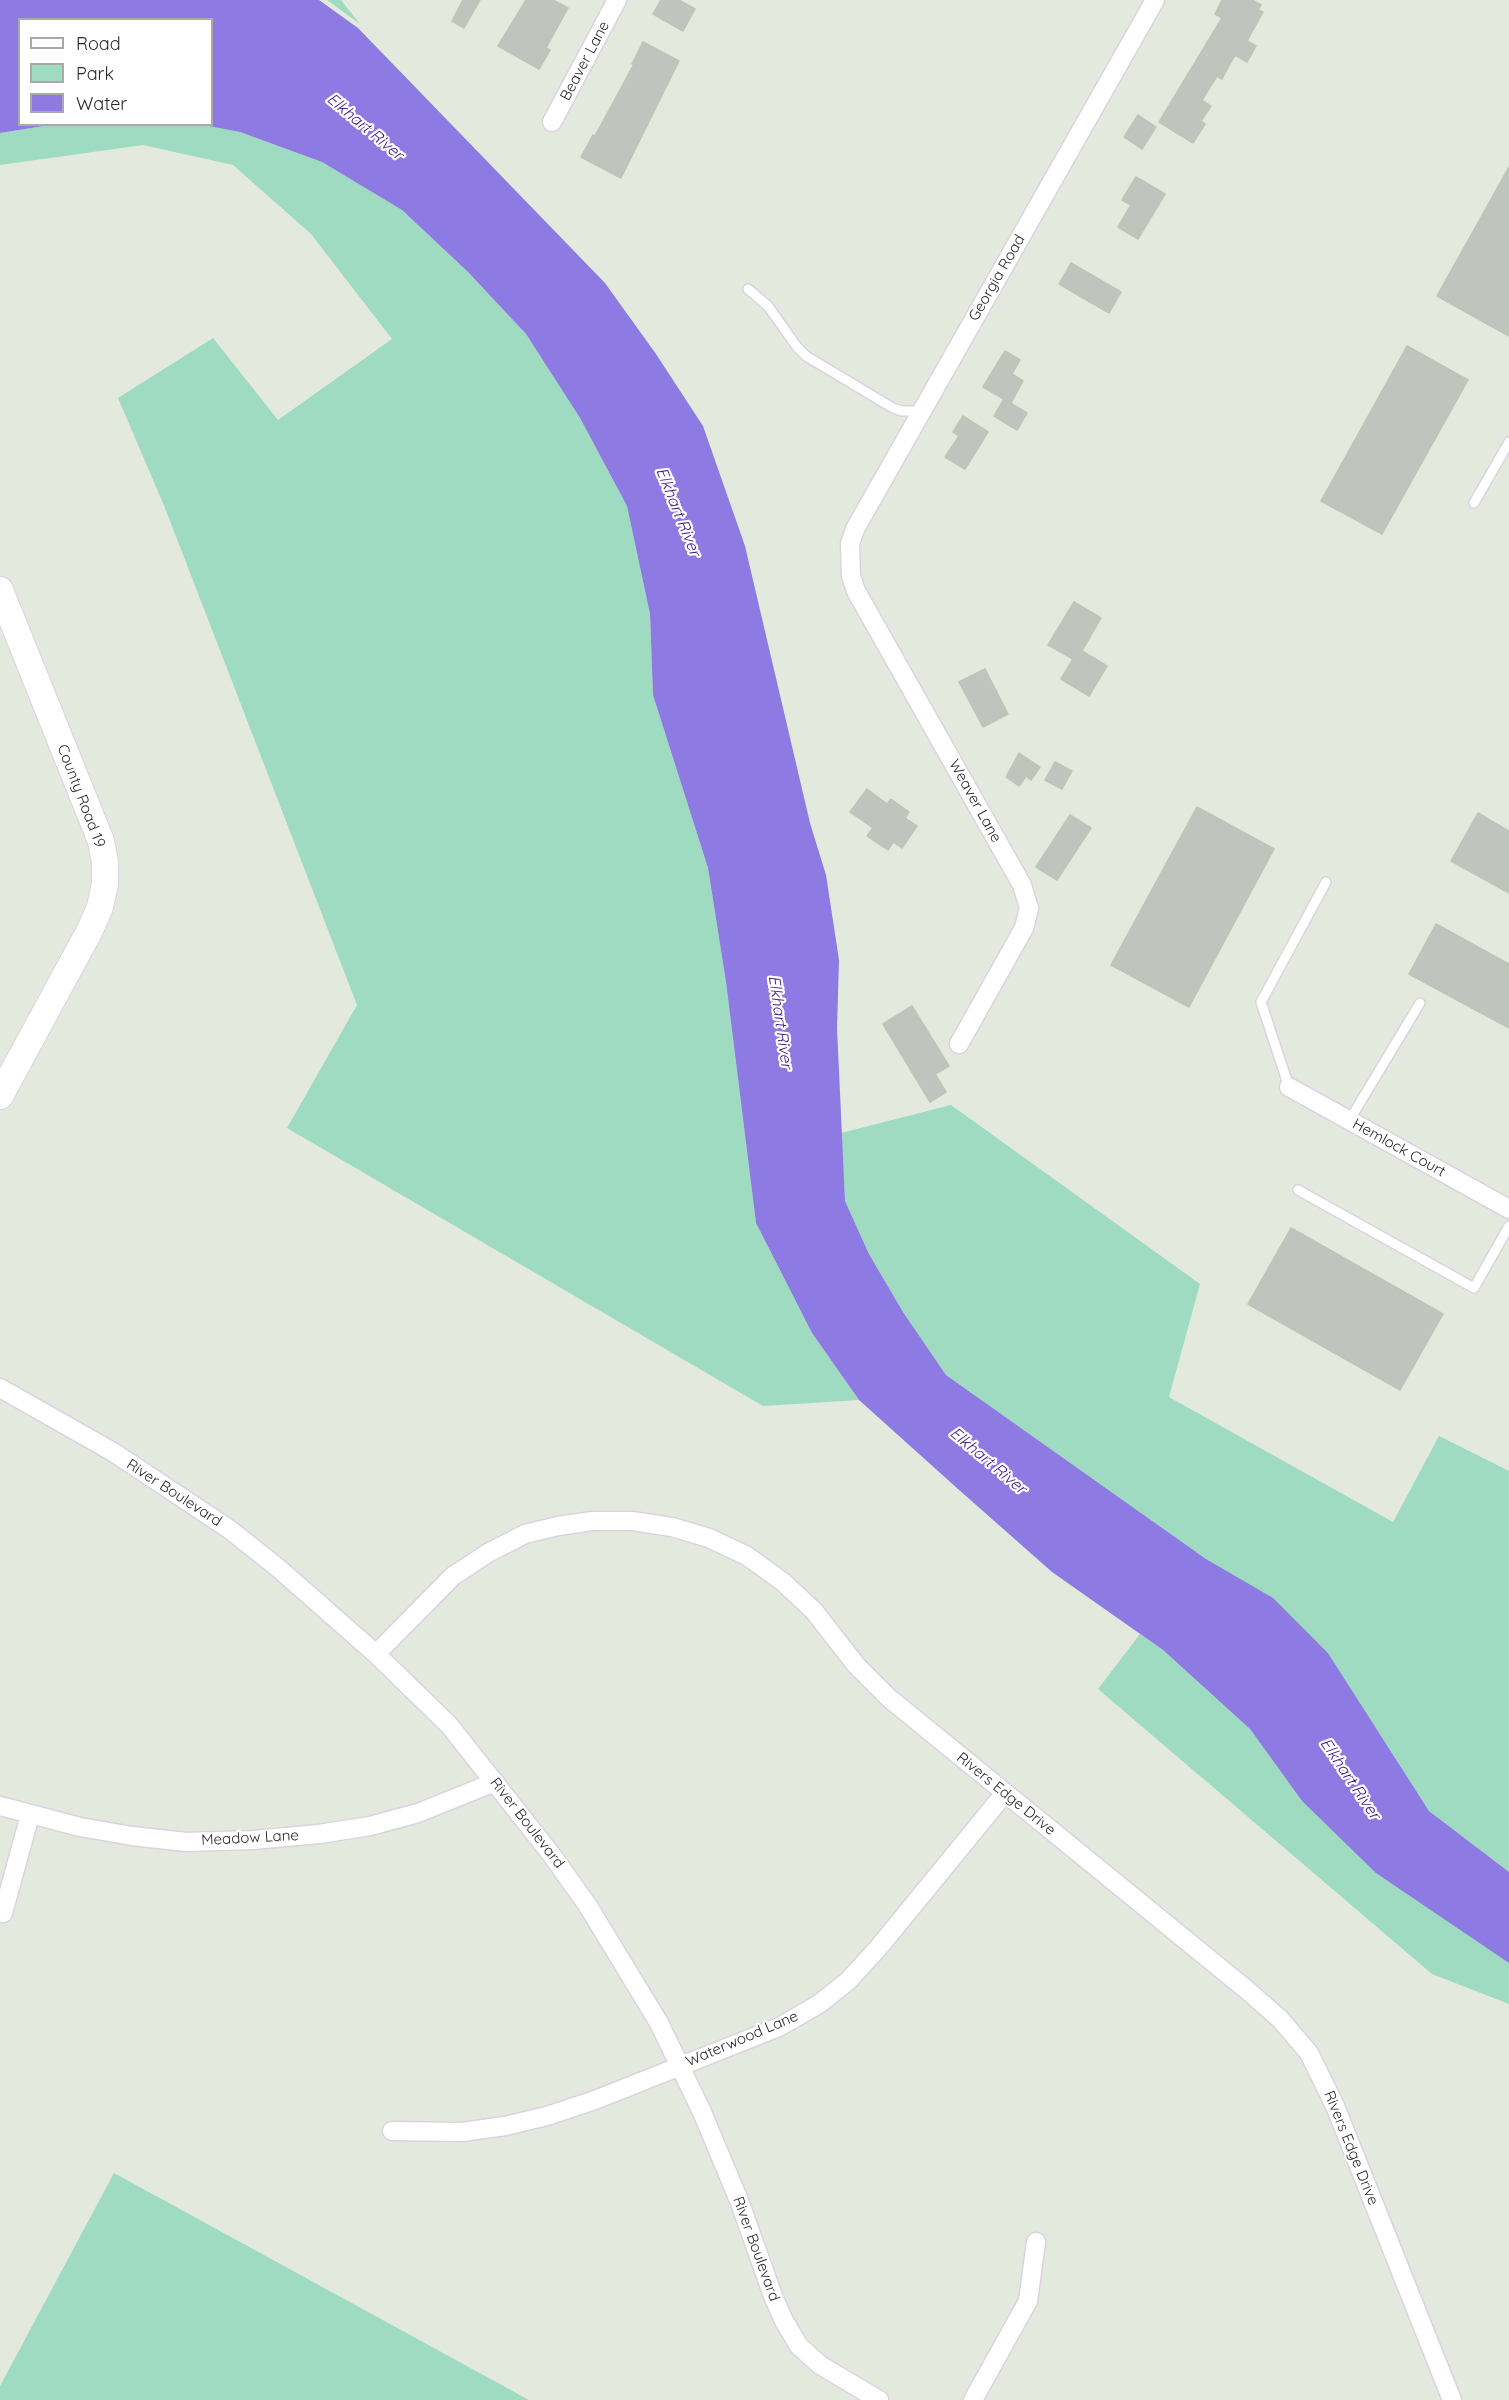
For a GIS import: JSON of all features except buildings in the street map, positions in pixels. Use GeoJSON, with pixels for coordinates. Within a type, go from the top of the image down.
{"type":"FeatureCollection","features":[{"type":"Feature","properties":{"kind":"street","name":"Beaver Lane"},"geometry":{"type":"LineString","coordinates":[[552,122],[617,0]]}},
{"type":"Feature","properties":{"kind":"street","name":"Georgia Road"},"geometry":{"type":"LineString","coordinates":[[849,560],[850,544],[855,529],[1155,0]]}},
{"type":"Feature","properties":{"kind":"street","name":"Weaver Lane"},"geometry":{"type":"LineString","coordinates":[[849,560],[856,591],[1022,885],[1029,908],[1024,928],[959,1044]]}},
{"type":"Feature","properties":{"kind":"street","name":"County Road 19"},"geometry":{"type":"LineString","coordinates":[[0,590],[101,841],[105,862],[105,884],[100,907],[90,930],[0,1096]]}},
{"type":"Feature","properties":{"kind":"street","name":"Hemlock Court"},"geometry":{"type":"LineString","coordinates":[[1289,1087],[1509,1209]]}},
{"type":"Feature","properties":{"kind":"street","name":"River Boulevard"},"geometry":{"type":"LineString","coordinates":[[0,1388],[113,1452],[229,1529],[277,1567],[376,1654],[449,1725],[551,1854],[588,1906],[632,1977],[680,2066],[740,2203],[784,2321],[799,2346],[820,2365],[879,2400]]}},
{"type":"Feature","properties":{"kind":"street","name":"Rivers Edge Drive"},"geometry":{"type":"LineString","coordinates":[[376,1654],[453,1576],[488,1553],[525,1534],[592,1521],[632,1521],[672,1527],[709,1538],[747,1556],[783,1582],[814,1611],[856,1665],[889,1698],[1247,1990],[1280,2019],[1309,2053],[1335,2106],[1452,2400]]}},
{"type":"Feature","properties":{"kind":"street","name":"Meadow Lane"},"geometry":{"type":"LineString","coordinates":[[0,1806],[80,1827],[132,1836],[186,1842],[253,1840],[319,1834],[370,1826],[418,1813],[495,1782]]}},
{"type":"Feature","properties":{"kind":"street","name":"Waterwood Lane"},"geometry":{"type":"LineString","coordinates":[[393,2131],[462,2132],[505,2126],[547,2116],[595,2100],[779,2027],[819,2004],[848,1981],[879,1947],[1005,1793]]}},
{"type":"Feature","properties":{"kind":"street"},"geometry":{"type":"LineString","coordinates":[[3,1912],[30,1815]]}},
{"type":"Feature","properties":{"kind":"street"},"geometry":{"type":"LineString","coordinates":[[973,2400],[1028,2301],[1036,2242]]}},
{"type":"Feature","properties":{"kind":"lane"},"geometry":{"type":"LineString","coordinates":[[748,290],[768,306],[806,356],[893,408],[902,411],[922,411]]}},
{"type":"Feature","properties":{"kind":"lane"},"geometry":{"type":"LineString","coordinates":[[1474,503],[1509,442]]}},
{"type":"Feature","properties":{"kind":"lane"},"geometry":{"type":"LineString","coordinates":[[1289,1087],[1261,1002],[1326,882]]}},
{"type":"Feature","properties":{"kind":"lane"},"geometry":{"type":"LineString","coordinates":[[1349,1121],[1420,1003]]}},
{"type":"Feature","properties":{"kind":"lane"},"geometry":{"type":"LineString","coordinates":[[1298,1191],[1474,1288],[1509,1226]]}},
{"type":"Feature","properties":{"kind":"green space"},"geometry":{"type":"Polygon","coordinates":[[[327,0],[341,0],[360,24],[327,0]]]}},
{"type":"Feature","properties":{"kind":"green space"},"geometry":{"type":"Polygon","coordinates":[[[44,126],[213,126],[240,132],[322,162],[402,210],[468,272],[526,334],[580,418],[627,506],[650,614],[653,695],[708,868],[726,982],[756,1223],[812,1333],[859,1400],[763,1406],[287,1128],[357,1005],[165,508],[118,398],[213,338],[278,420],[392,339],[311,234],[233,165],[143,145],[0,165],[0,133],[44,126]]]}},
{"type":"Feature","properties":{"kind":"green space"},"geometry":{"type":"Polygon","coordinates":[[[951,1105],[1200,1284],[1169,1397],[1393,1522],[1439,1436],[1509,1471],[1509,1872],[1429,1811],[1328,1653],[1273,1599],[1206,1559],[946,1375],[903,1312],[869,1254],[845,1201],[841,1133],[951,1105]]]}},
{"type":"Feature","properties":{"kind":"green space"},"geometry":{"type":"Polygon","coordinates":[[[1140,1634],[1163,1650],[1250,1729],[1302,1801],[1509,1963],[1509,2004],[1432,1974],[1098,1689],[1140,1634]]]}},
{"type":"Feature","properties":{"kind":"green space"},"geometry":{"type":"Polygon","coordinates":[[[114,2173],[529,2400],[0,2400],[0,2386],[114,2173]]]}},
{"type":"Feature","properties":{"kind":"water","name":"Elkhart River"},"geometry":{"type":"Polygon","coordinates":[[[0,0],[319,0],[358,28],[605,283],[656,354],[703,426],[745,546],[810,823],[826,875],[839,960],[837,1028],[845,1201],[869,1254],[903,1312],[946,1375],[1206,1559],[1273,1598],[1328,1653],[1429,1811],[1509,1872],[1509,1963],[1376,1873],[1302,1801],[1250,1729],[1163,1650],[1052,1572],[859,1400],[812,1333],[756,1223],[726,982],[708,868],[653,695],[650,614],[627,506],[580,418],[526,334],[468,272],[402,210],[322,162],[240,132],[209,126],[213,126],[213,18],[18,18],[18,126],[44,126],[0,133],[0,0]]]}}]}
